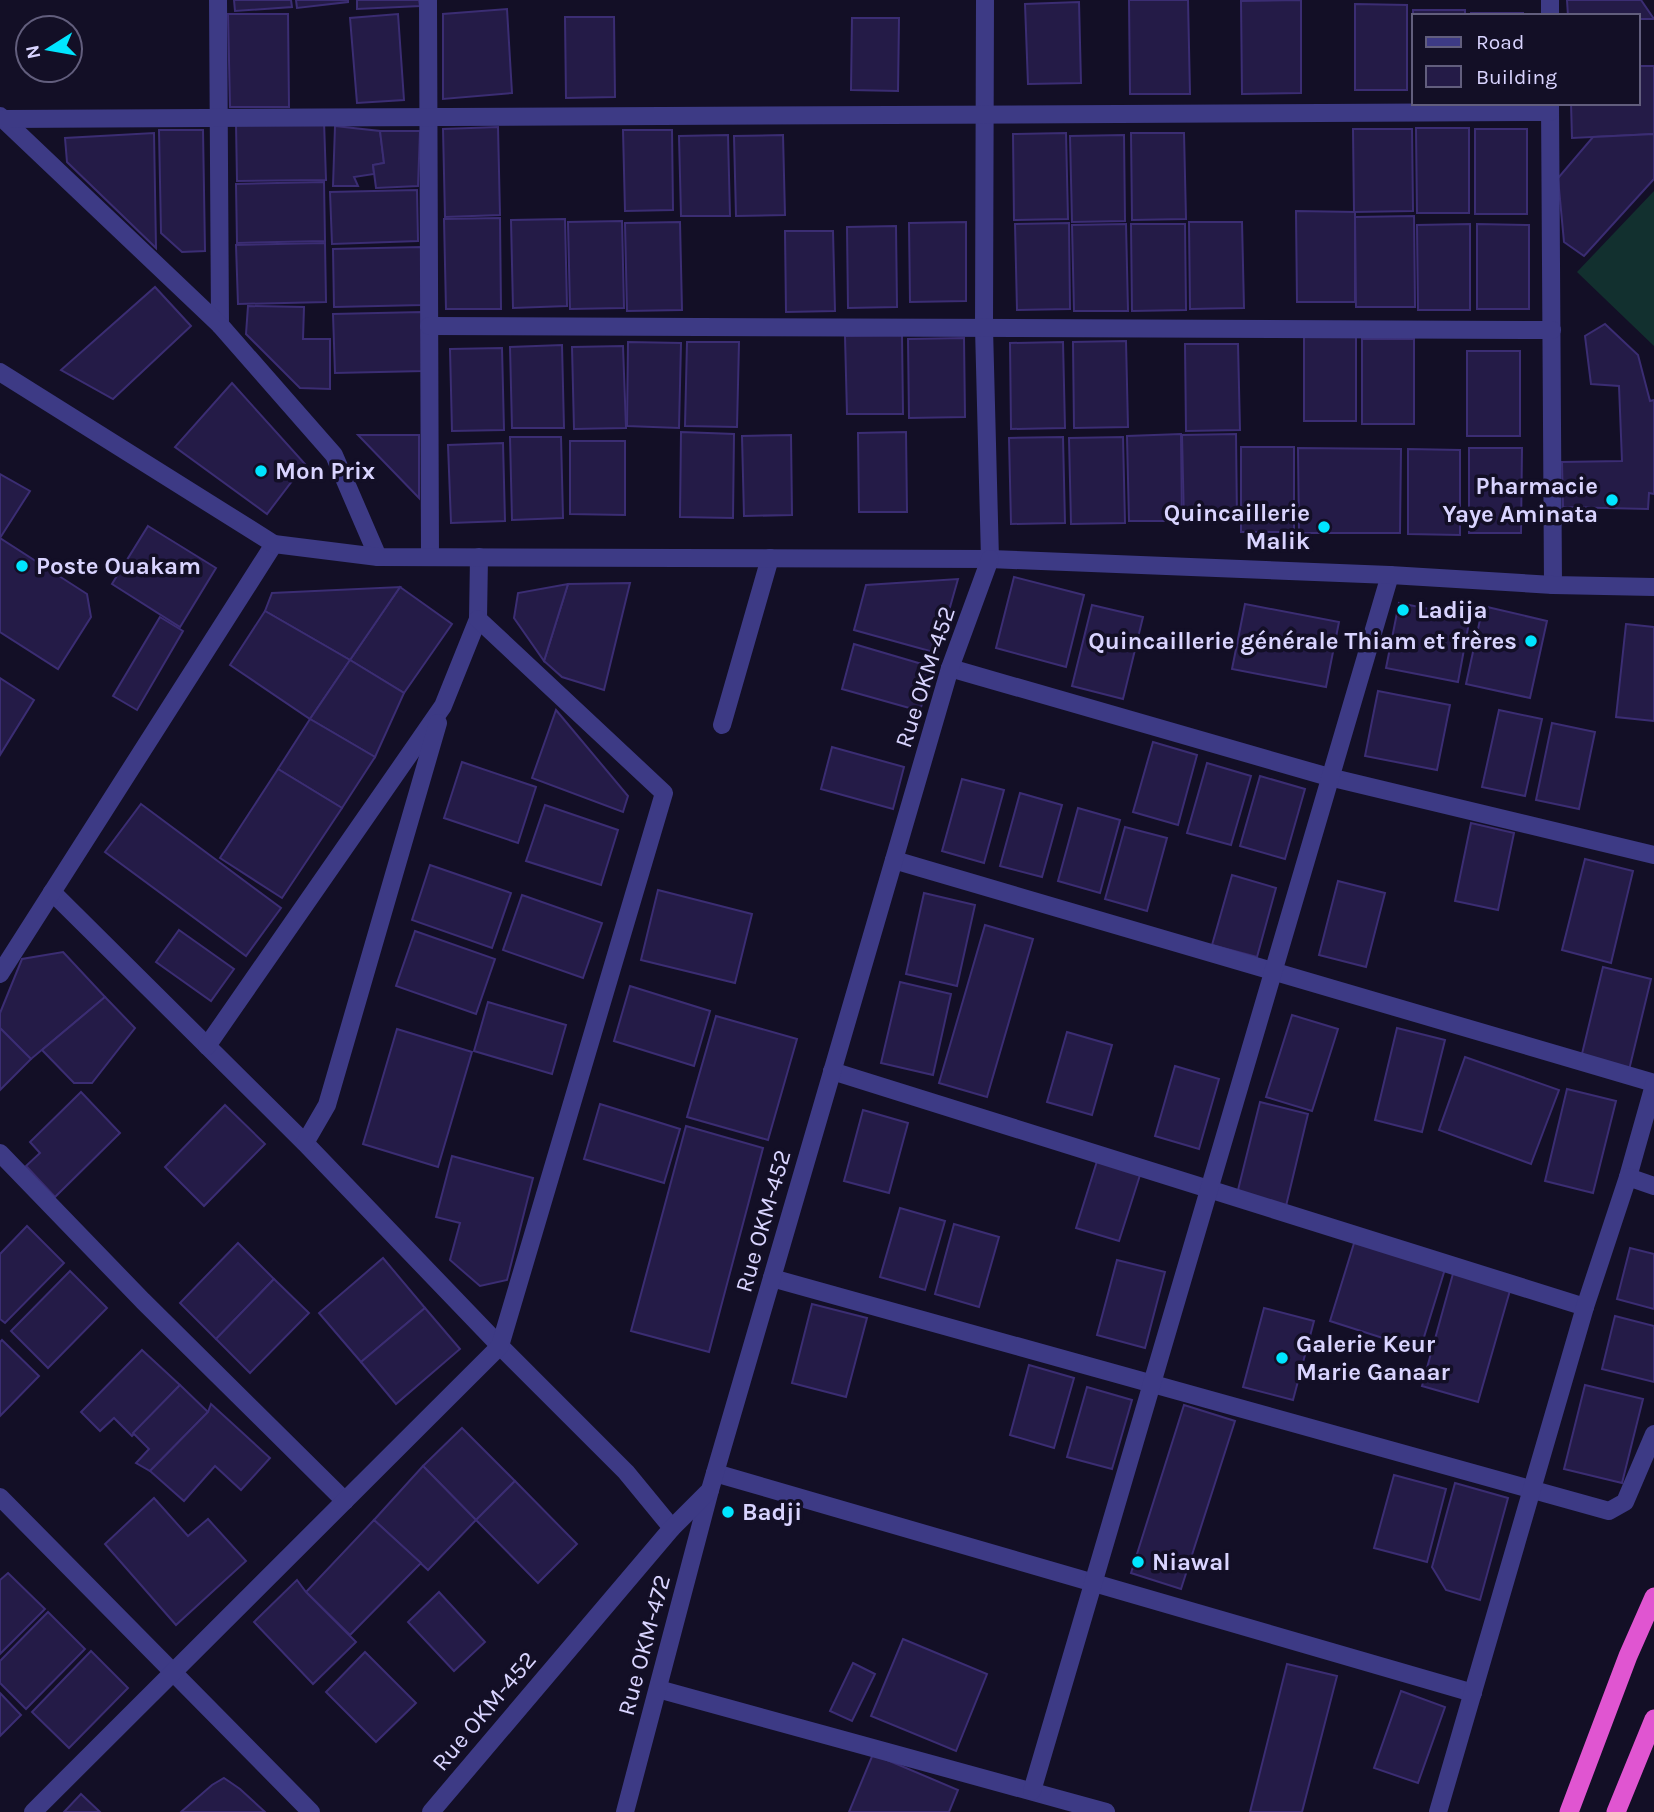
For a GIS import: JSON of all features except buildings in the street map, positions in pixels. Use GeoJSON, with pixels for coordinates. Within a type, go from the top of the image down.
{"type":"FeatureCollection","features":[{"type":"Feature","properties":{"kind":"highway"},"geometry":{"type":"LineString","coordinates":[[1569,1812],[1628,1656],[1654,1597]]}},
{"type":"Feature","properties":{"kind":"highway"},"geometry":{"type":"LineString","coordinates":[[1616,1812],[1654,1719]]}},
{"type":"Feature","properties":{"kind":"street"},"geometry":{"type":"LineString","coordinates":[[218,0],[220,325]]}},
{"type":"Feature","properties":{"kind":"street"},"geometry":{"type":"LineString","coordinates":[[428,0],[430,557]]}},
{"type":"Feature","properties":{"kind":"street"},"geometry":{"type":"LineString","coordinates":[[985,0],[984,328],[990,559]]}},
{"type":"Feature","properties":{"kind":"street"},"geometry":{"type":"LineString","coordinates":[[2,117],[985,115],[1550,108],[1553,585]]}},
{"type":"Feature","properties":{"kind":"street"},"geometry":{"type":"LineString","coordinates":[[2,117],[220,325],[334,455],[378,557]]}},
{"type":"Feature","properties":{"kind":"street"},"geometry":{"type":"LineString","coordinates":[[429,326],[1552,330]]}},
{"type":"Feature","properties":{"kind":"street"},"geometry":{"type":"LineString","coordinates":[[0,372],[274,544],[378,557],[990,559],[1390,575],[1553,585],[1654,587]]}},
{"type":"Feature","properties":{"kind":"street"},"geometry":{"type":"LineString","coordinates":[[0,974],[274,544]]}},
{"type":"Feature","properties":{"kind":"street"},"geometry":{"type":"LineString","coordinates":[[305,1143],[327,1105],[443,706],[478,619],[479,557]]}},
{"type":"Feature","properties":{"kind":"street"},"geometry":{"type":"LineString","coordinates":[[722,725],[770,558]]}},
{"type":"Feature","properties":{"kind":"street","name":"Rue OKM-452"},"geometry":{"type":"LineString","coordinates":[[431,1812],[712,1481],[950,667],[990,559]]}},
{"type":"Feature","properties":{"kind":"street"},"geometry":{"type":"LineString","coordinates":[[1032,1791],[1390,575]]}},
{"type":"Feature","properties":{"kind":"street"},"geometry":{"type":"LineString","coordinates":[[33,1812],[500,1346],[664,793],[478,619]]}},
{"type":"Feature","properties":{"kind":"street"},"geometry":{"type":"LineString","coordinates":[[950,667],[1329,777],[1654,855]]}},
{"type":"Feature","properties":{"kind":"street"},"geometry":{"type":"LineString","coordinates":[[207,1046],[443,706]]}},
{"type":"Feature","properties":{"kind":"street"},"geometry":{"type":"LineString","coordinates":[[894,860],[1654,1084],[1629,1177],[1585,1307],[1438,1812]]}},
{"type":"Feature","properties":{"kind":"street"},"geometry":{"type":"LineString","coordinates":[[52,892],[305,1143],[500,1346],[626,1472],[672,1528]]}},
{"type":"Feature","properties":{"kind":"street"},"geometry":{"type":"LineString","coordinates":[[832,1071],[1585,1307]]}},
{"type":"Feature","properties":{"kind":"street"},"geometry":{"type":"LineString","coordinates":[[0,1153],[143,1301],[345,1501]]}},
{"type":"Feature","properties":{"kind":"street"},"geometry":{"type":"LineString","coordinates":[[1629,1177],[1654,1186]]}},
{"type":"Feature","properties":{"kind":"street"},"geometry":{"type":"LineString","coordinates":[[772,1278],[1609,1511],[1625,1502],[1654,1433]]}},
{"type":"Feature","properties":{"kind":"street"},"geometry":{"type":"LineString","coordinates":[[712,1481],[1093,1583],[1473,1693]]}},
{"type":"Feature","properties":{"kind":"street","name":"Rue OKM-472"},"geometry":{"type":"LineString","coordinates":[[625,1812],[712,1481]]}},
{"type":"Feature","properties":{"kind":"street"},"geometry":{"type":"LineString","coordinates":[[0,1497],[311,1812]]}},
{"type":"Feature","properties":{"kind":"street"},"geometry":{"type":"LineString","coordinates":[[657,1689],[1106,1812]]}},
{"type":"Feature","properties":{"kind":"green space"},"geometry":{"type":"Polygon","coordinates":[[[1654,191],[1654,346],[1577,272],[1654,191]]]}},
{"type":"Feature","properties":{"kind":"place","name":"Mon Prix"},"geometry":{"type":"Point","coordinates":[261,471]}},
{"type":"Feature","properties":{"kind":"place","name":"Pharmacie Yaye Aminata"},"geometry":{"type":"Point","coordinates":[1612,500]}},
{"type":"Feature","properties":{"kind":"place","name":"Quincaillerie Malik"},"geometry":{"type":"Point","coordinates":[1324,527]}},
{"type":"Feature","properties":{"kind":"place","name":"Poste Ouakam"},"geometry":{"type":"Point","coordinates":[22,566]}},
{"type":"Feature","properties":{"kind":"place","name":"Ladija"},"geometry":{"type":"Point","coordinates":[1403,610]}},
{"type":"Feature","properties":{"kind":"place","name":"Quincaillerie générale Thiam et frères"},"geometry":{"type":"Point","coordinates":[1531,641]}},
{"type":"Feature","properties":{"kind":"place","name":"Galerie Keur Marie Ganaar"},"geometry":{"type":"Point","coordinates":[1282,1358]}},
{"type":"Feature","properties":{"kind":"place","name":"Badji"},"geometry":{"type":"Point","coordinates":[728,1512]}},
{"type":"Feature","properties":{"kind":"place","name":"Niawal"},"geometry":{"type":"Point","coordinates":[1138,1562]}}]}
